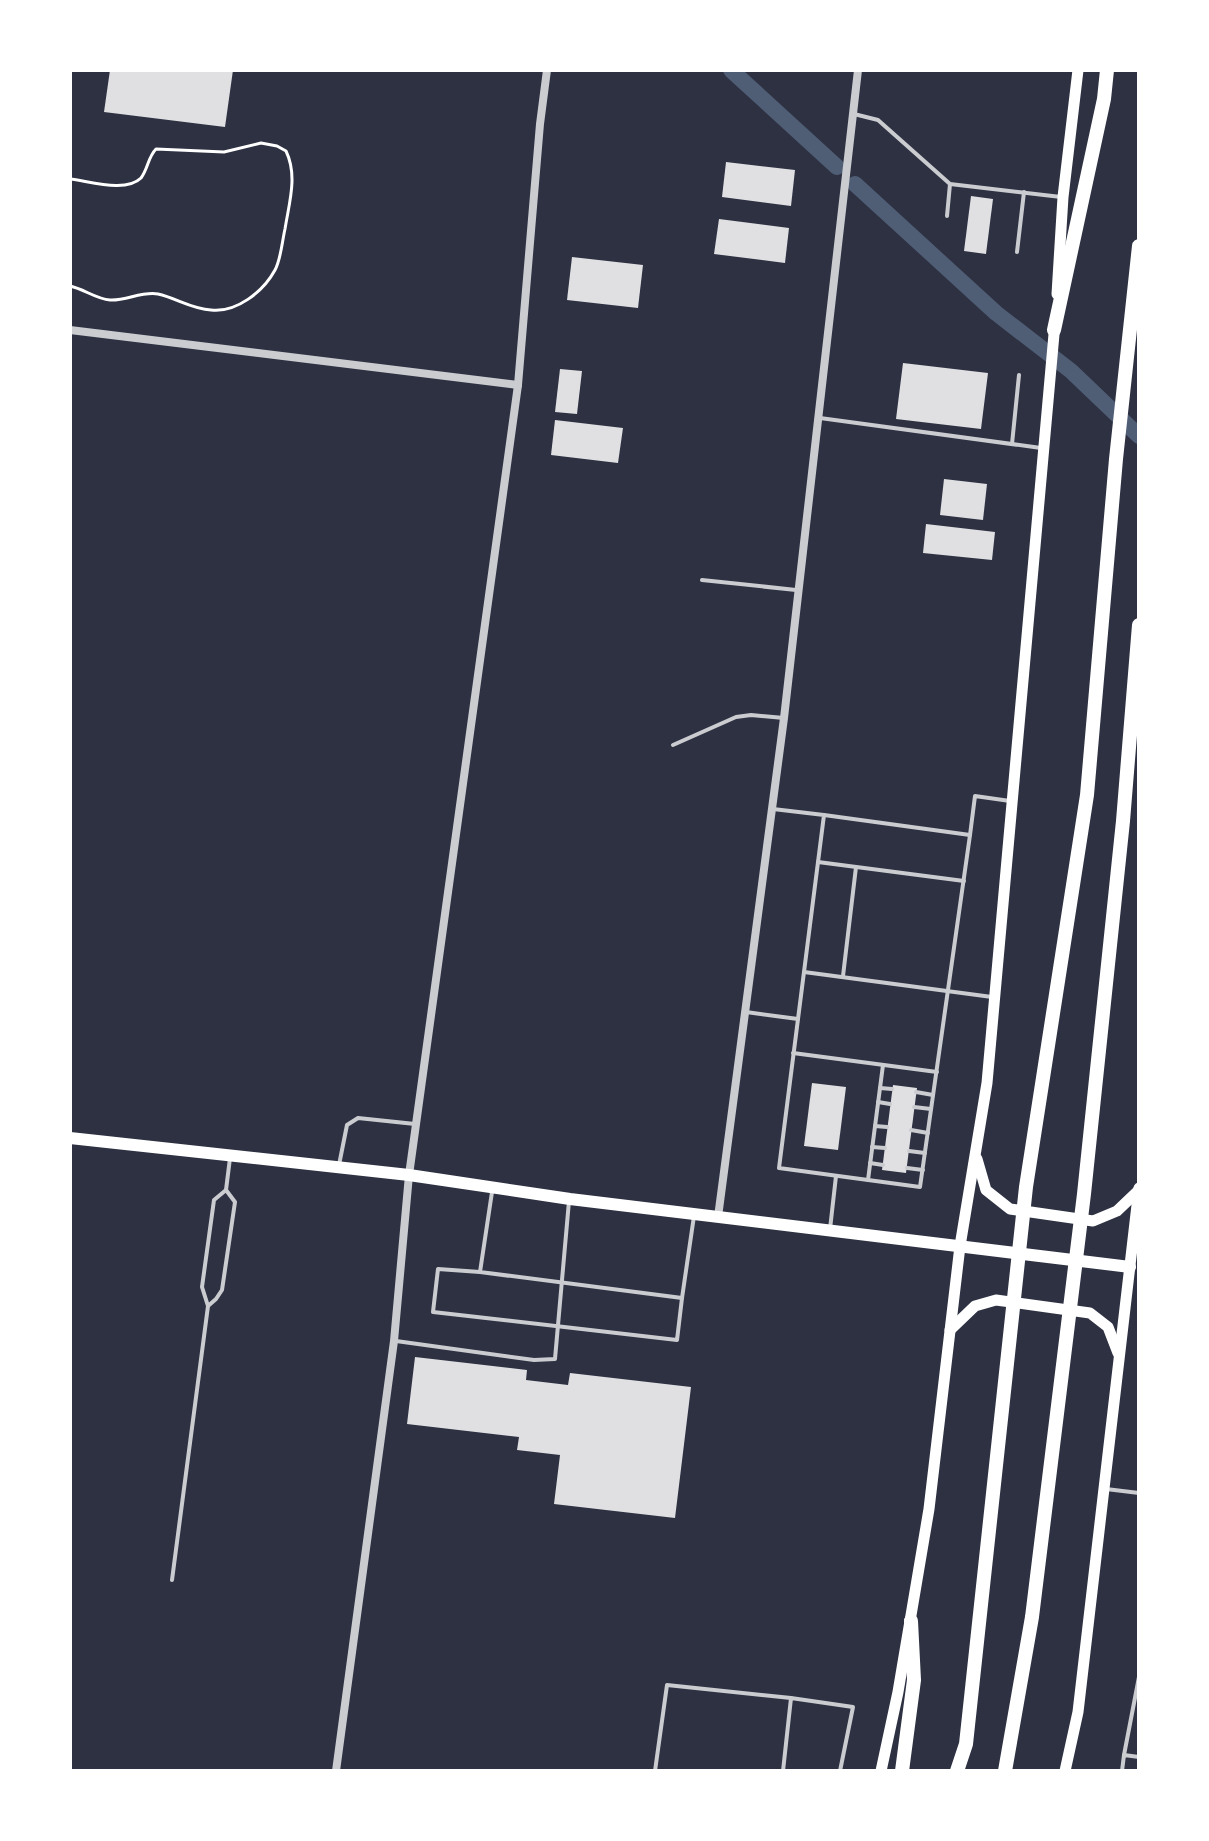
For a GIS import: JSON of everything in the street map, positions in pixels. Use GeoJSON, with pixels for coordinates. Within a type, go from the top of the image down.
{"type":"FeatureCollection","features":[{"type":"Feature","properties":{"kind":"highway"},"geometry":{"type":"LineString","coordinates":[[1054,330],[1104,99],[1107,70]]}},
{"type":"Feature","properties":{"kind":"highway"},"geometry":{"type":"LineString","coordinates":[[957,1771],[966,1744],[1026,1187],[1087,795],[1116,459],[1139,246]]}},
{"type":"Feature","properties":{"kind":"highway"},"geometry":{"type":"LineString","coordinates":[[1005,1771],[1032,1617],[1084,1194],[1123,821],[1139,625]]}},
{"type":"Feature","properties":{"kind":"highway"},"geometry":{"type":"LineString","coordinates":[[902,1771],[914,1680],[911,1621]]}},
{"type":"Feature","properties":{"kind":"main road"},"geometry":{"type":"LineString","coordinates":[[881,1771],[911,1621],[929,1509],[960,1246],[987,1083],[1044,448],[1063,197],[1078,70]]}},
{"type":"Feature","properties":{"kind":"main road"},"geometry":{"type":"LineString","coordinates":[[70,1138],[409,1175],[570,1199],[1134,1267]]}},
{"type":"Feature","properties":{"kind":"main road"},"geometry":{"type":"LineString","coordinates":[[975,1154],[986,1190],[1010,1209],[1093,1221],[1117,1211],[1139,1189]]}},
{"type":"Feature","properties":{"kind":"main road"},"geometry":{"type":"LineString","coordinates":[[1065,1771],[1078,1712],[1119,1358],[1134,1267],[1139,1189]]}},
{"type":"Feature","properties":{"kind":"main road"},"geometry":{"type":"LineString","coordinates":[[950,1330],[975,1306],[996,1300],[1090,1313],[1108,1327],[1119,1358]]}},
{"type":"Feature","properties":{"kind":"street"},"geometry":{"type":"LineString","coordinates":[[336,1771],[394,1341],[409,1175],[518,385],[547,70]]}},
{"type":"Feature","properties":{"kind":"street"},"geometry":{"type":"LineString","coordinates":[[718,1217],[773,809],[858,70]]}},
{"type":"Feature","properties":{"kind":"street"},"geometry":{"type":"LineString","coordinates":[[70,330],[518,385]]}},
{"type":"Feature","properties":{"kind":"lane"},"geometry":{"type":"LineString","coordinates":[[854,114],[878,120],[950,184],[1063,197]]}},
{"type":"Feature","properties":{"kind":"lane"},"geometry":{"type":"LineString","coordinates":[[947,216],[950,184]]}},
{"type":"Feature","properties":{"kind":"lane"},"geometry":{"type":"LineString","coordinates":[[1017,252],[1024,192]]}},
{"type":"Feature","properties":{"kind":"lane"},"geometry":{"type":"LineString","coordinates":[[1012,444],[1019,375]]}},
{"type":"Feature","properties":{"kind":"lane"},"geometry":{"type":"LineString","coordinates":[[819,417],[1044,448]]}},
{"type":"Feature","properties":{"kind":"lane"},"geometry":{"type":"LineString","coordinates":[[702,580],[799,591]]}},
{"type":"Feature","properties":{"kind":"lane"},"geometry":{"type":"LineString","coordinates":[[673,745],[736,717],[784,718]]}},
{"type":"Feature","properties":{"kind":"lane"},"geometry":{"type":"LineString","coordinates":[[824,815],[779,1168],[920,1187],[975,796],[1012,801]]}},
{"type":"Feature","properties":{"kind":"lane"},"geometry":{"type":"LineString","coordinates":[[773,809],[970,835]]}},
{"type":"Feature","properties":{"kind":"lane"},"geometry":{"type":"LineString","coordinates":[[818,862],[964,881]]}},
{"type":"Feature","properties":{"kind":"lane"},"geometry":{"type":"LineString","coordinates":[[842,976],[856,867]]}},
{"type":"Feature","properties":{"kind":"lane"},"geometry":{"type":"LineString","coordinates":[[804,972],[995,997]]}},
{"type":"Feature","properties":{"kind":"lane"},"geometry":{"type":"LineString","coordinates":[[746,1012],[798,1019]]}},
{"type":"Feature","properties":{"kind":"lane"},"geometry":{"type":"LineString","coordinates":[[793,1053],[937,1072]]}},
{"type":"Feature","properties":{"kind":"lane"},"geometry":{"type":"LineString","coordinates":[[868,1180],[883,1065]]}},
{"type":"Feature","properties":{"kind":"lane"},"geometry":{"type":"LineString","coordinates":[[880,1088],[892,1089]]}},
{"type":"Feature","properties":{"kind":"lane"},"geometry":{"type":"LineString","coordinates":[[916,1092],[933,1095]]}},
{"type":"Feature","properties":{"kind":"lane"},"geometry":{"type":"LineString","coordinates":[[878,1102],[890,1104]]}},
{"type":"Feature","properties":{"kind":"lane"},"geometry":{"type":"LineString","coordinates":[[914,1107],[931,1109]]}},
{"type":"Feature","properties":{"kind":"lane"},"geometry":{"type":"LineString","coordinates":[[338,1167],[347,1125],[358,1118],[416,1124]]}},
{"type":"Feature","properties":{"kind":"lane"},"geometry":{"type":"LineString","coordinates":[[875,1126],[887,1127]]}},
{"type":"Feature","properties":{"kind":"lane"},"geometry":{"type":"LineString","coordinates":[[911,1130],[928,1133]]}},
{"type":"Feature","properties":{"kind":"lane"},"geometry":{"type":"LineString","coordinates":[[872,1147],[885,1148]]}},
{"type":"Feature","properties":{"kind":"lane"},"geometry":{"type":"LineString","coordinates":[[909,1151],[925,1153]]}},
{"type":"Feature","properties":{"kind":"lane"},"geometry":{"type":"LineString","coordinates":[[172,1580],[208,1306],[202,1287],[214,1200],[226,1190],[230,1156]]}},
{"type":"Feature","properties":{"kind":"lane"},"geometry":{"type":"LineString","coordinates":[[870,1163],[883,1165]]}},
{"type":"Feature","properties":{"kind":"lane"},"geometry":{"type":"LineString","coordinates":[[907,1168],[923,1170]]}},
{"type":"Feature","properties":{"kind":"lane"},"geometry":{"type":"LineString","coordinates":[[830,1230],[836,1176]]}},
{"type":"Feature","properties":{"kind":"lane"},"geometry":{"type":"LineString","coordinates":[[480,1272],[493,1187]]}},
{"type":"Feature","properties":{"kind":"lane"},"geometry":{"type":"LineString","coordinates":[[208,1306],[222,1290],[235,1202],[226,1190]]}},
{"type":"Feature","properties":{"kind":"lane"},"geometry":{"type":"LineString","coordinates":[[394,1341],[534,1360],[555,1359],[570,1199]]}},
{"type":"Feature","properties":{"kind":"lane"},"geometry":{"type":"LineString","coordinates":[[682,1298],[438,1269],[433,1312],[677,1340],[695,1214]]}},
{"type":"Feature","properties":{"kind":"lane"},"geometry":{"type":"LineString","coordinates":[[1104,1488],[1139,1493]]}},
{"type":"Feature","properties":{"kind":"lane"},"geometry":{"type":"LineString","coordinates":[[1122,1771],[1139,1677]]}},
{"type":"Feature","properties":{"kind":"lane"},"geometry":{"type":"LineString","coordinates":[[655,1771],[667,1685],[853,1707],[840,1771]]}},
{"type":"Feature","properties":{"kind":"lane"},"geometry":{"type":"LineString","coordinates":[[783,1771],[791,1698]]}},
{"type":"Feature","properties":{"kind":"lane"},"geometry":{"type":"LineString","coordinates":[[1124,1755],[1139,1757]]}},
{"type":"Feature","properties":{"kind":"path"},"geometry":{"type":"LineString","coordinates":[[70,179],[130,184],[139,180],[156,149],[224,152],[261,143],[270,144],[286,151],[293,166],[276,269],[267,282],[243,303],[213,311],[150,293],[106,300],[70,286]]}},
{"type":"Feature","properties":{"kind":"building"},"geometry":{"type":"Polygon","coordinates":[[[110,70],[233,70],[225,127],[104,112],[110,70]]]}},
{"type":"Feature","properties":{"kind":"building"},"geometry":{"type":"Polygon","coordinates":[[[726,162],[795,170],[791,206],[722,197],[726,162]]]}},
{"type":"Feature","properties":{"kind":"building"},"geometry":{"type":"Polygon","coordinates":[[[971,196],[993,199],[986,254],[964,251],[971,196]]]}},
{"type":"Feature","properties":{"kind":"building"},"geometry":{"type":"Polygon","coordinates":[[[719,219],[789,228],[785,263],[714,254],[719,219]]]}},
{"type":"Feature","properties":{"kind":"building"},"geometry":{"type":"Polygon","coordinates":[[[572,257],[643,265],[638,308],[567,300],[572,257]]]}},
{"type":"Feature","properties":{"kind":"building"},"geometry":{"type":"Polygon","coordinates":[[[903,363],[988,373],[981,429],[896,419],[903,363]]]}},
{"type":"Feature","properties":{"kind":"building"},"geometry":{"type":"Polygon","coordinates":[[[560,369],[582,371],[577,414],[555,412],[560,369]]]}},
{"type":"Feature","properties":{"kind":"building"},"geometry":{"type":"Polygon","coordinates":[[[555,420],[623,428],[618,463],[551,455],[555,420]]]}},
{"type":"Feature","properties":{"kind":"building"},"geometry":{"type":"Polygon","coordinates":[[[944,479],[987,484],[983,520],[940,515],[944,479]]]}},
{"type":"Feature","properties":{"kind":"building"},"geometry":{"type":"Polygon","coordinates":[[[926,524],[995,532],[992,560],[923,553],[926,524]]]}},
{"type":"Feature","properties":{"kind":"building"},"geometry":{"type":"Polygon","coordinates":[[[812,1083],[846,1087],[838,1150],[804,1146],[812,1083]]]}},
{"type":"Feature","properties":{"kind":"building"},"geometry":{"type":"Polygon","coordinates":[[[893,1085],[917,1088],[906,1173],[882,1170],[893,1085]]]}},
{"type":"Feature","properties":{"kind":"building"},"geometry":{"type":"Polygon","coordinates":[[[415,1357],[527,1370],[526,1380],[568,1385],[570,1373],[691,1387],[675,1518],[554,1504],[560,1455],[517,1450],[519,1437],[407,1424],[415,1357]]]}},
{"type":"Feature","properties":{"kind":"waterway"},"geometry":{"type":"LineString","coordinates":[[731,70],[837,167]]}},
{"type":"Feature","properties":{"kind":"waterway"},"geometry":{"type":"LineString","coordinates":[[855,184],[996,313],[1071,371],[1139,436]]}}]}
